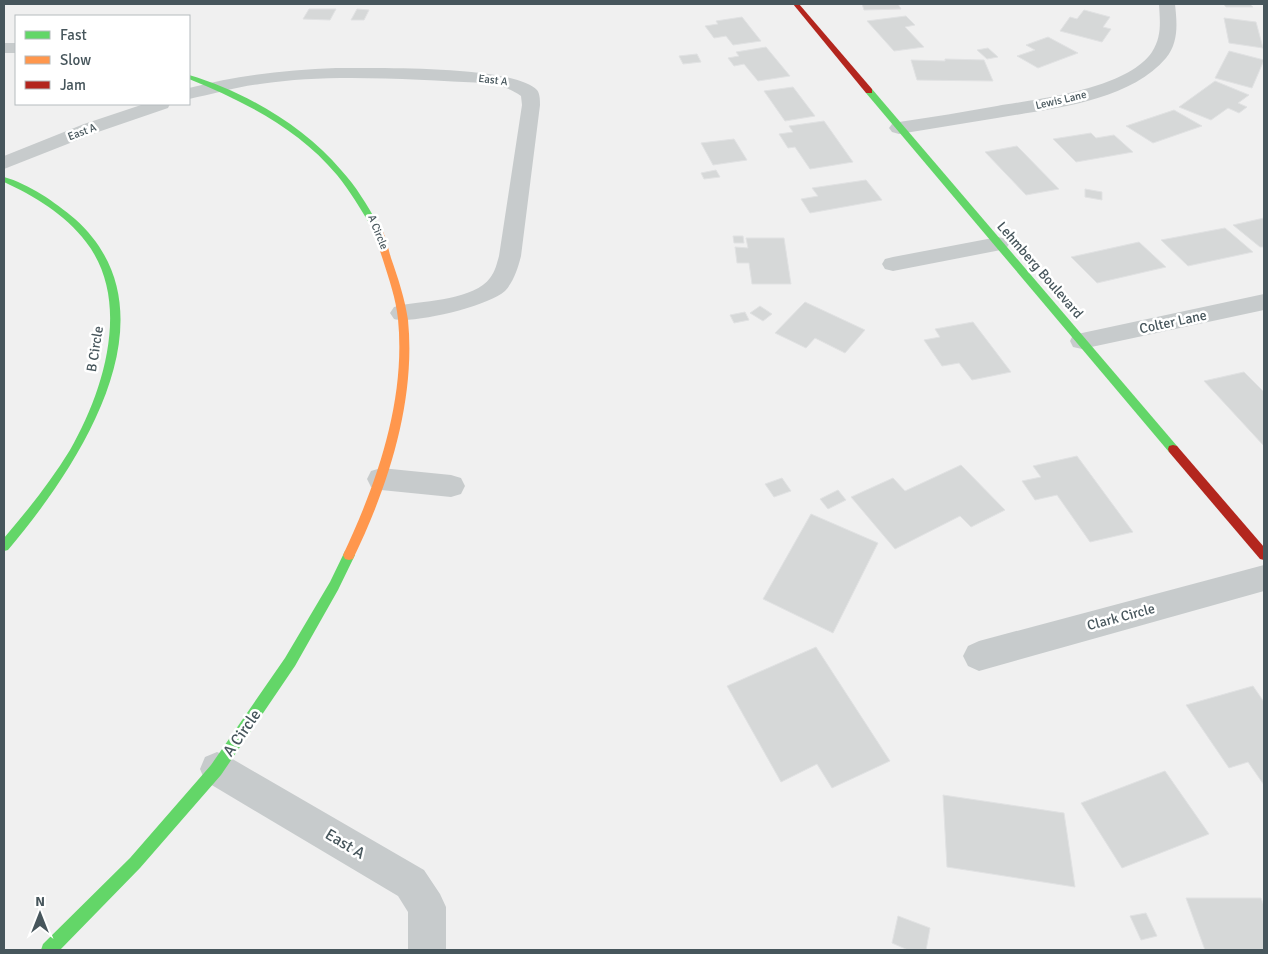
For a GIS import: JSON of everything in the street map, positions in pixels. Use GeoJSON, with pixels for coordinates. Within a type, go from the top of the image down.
{"type":"FeatureCollection","features":[{"type":"Feature","properties":{"kind":"street","name":"Lehmberg Boulevard"},"geometry":{"type":"LineString","coordinates":[[796,4],[899,128],[1264,555]]}},
{"type":"Feature","properties":{"kind":"street","name":"Lewis Lane"},"geometry":{"type":"LineString","coordinates":[[899,128],[1045,104],[1082,96],[1115,85],[1140,72],[1156,59],[1165,47],[1170,30],[1171,16],[1167,4]]}},
{"type":"Feature","properties":{"kind":"street","name":"East A"},"geometry":{"type":"LineString","coordinates":[[190,94],[215,86],[283,76],[343,74],[486,78],[507,81],[522,87],[530,94],[506,272],[496,286],[477,298],[402,313]]}},
{"type":"Feature","properties":{"kind":"street","name":"A Circle"},"geometry":{"type":"LineString","coordinates":[[49,950],[129,870],[216,769],[289,663],[322,611],[364,523],[381,479],[399,397],[403,338],[402,313],[387,254],[369,210],[325,155],[284,122],[260,107],[215,86],[190,77]]}},
{"type":"Feature","properties":{"kind":"street","name":"East A"},"geometry":{"type":"LineString","coordinates":[[4,163],[91,128],[158,105]]}},
{"type":"Feature","properties":{"kind":"street","name":"B Circle"},"geometry":{"type":"LineString","coordinates":[[4,179],[34,193],[59,209],[83,229],[96,247],[107,268],[115,292],[115,316],[114,345],[106,378],[94,412],[75,449],[52,487],[20,529],[4,546]]}},
{"type":"Feature","properties":{"kind":"street"},"geometry":{"type":"LineString","coordinates":[[893,264],[998,244]]}},
{"type":"Feature","properties":{"kind":"street","name":"Colter Lane"},"geometry":{"type":"LineString","coordinates":[[1082,341],[1264,302]]}},
{"type":"Feature","properties":{"kind":"street"},"geometry":{"type":"LineString","coordinates":[[381,479],[451,486]]}},
{"type":"Feature","properties":{"kind":"street","name":"Clark Circle"},"geometry":{"type":"LineString","coordinates":[[979,656],[1264,578]]}},
{"type":"Feature","properties":{"kind":"street","name":"East A"},"geometry":{"type":"LineString","coordinates":[[216,769],[411,884],[427,906],[427,950]]}},
{"type":"Feature","properties":{"kind":"building"},"geometry":{"type":"Polygon","coordinates":[[[862,4],[898,4],[901,9],[864,10],[862,4]]]}},
{"type":"Feature","properties":{"kind":"building"},"geometry":{"type":"Polygon","coordinates":[[[1223,4],[1250,4],[1253,7],[1226,7],[1223,4]]]}},
{"type":"Feature","properties":{"kind":"building"},"geometry":{"type":"Polygon","coordinates":[[[309,9],[336,9],[330,20],[303,19],[309,9]]]}},
{"type":"Feature","properties":{"kind":"building"},"geometry":{"type":"Polygon","coordinates":[[[357,9],[369,10],[364,20],[351,20],[357,9]]]}},
{"type":"Feature","properties":{"kind":"building"},"geometry":{"type":"Polygon","coordinates":[[[1084,10],[1110,17],[1103,27],[1111,29],[1102,42],[1060,31],[1070,17],[1077,19],[1084,10]]]}},
{"type":"Feature","properties":{"kind":"building"},"geometry":{"type":"Polygon","coordinates":[[[906,16],[915,25],[905,27],[924,47],[894,51],[867,21],[906,16]]]}},
{"type":"Feature","properties":{"kind":"building"},"geometry":{"type":"Polygon","coordinates":[[[742,17],[761,41],[733,45],[726,36],[714,38],[705,26],[718,24],[716,21],[742,17]]]}},
{"type":"Feature","properties":{"kind":"building"},"geometry":{"type":"Polygon","coordinates":[[[1224,18],[1256,22],[1263,48],[1229,43],[1224,18]]]}},
{"type":"Feature","properties":{"kind":"building"},"geometry":{"type":"Polygon","coordinates":[[[1048,37],[1078,53],[1038,68],[1017,56],[1035,50],[1026,45],[1048,37]]]}},
{"type":"Feature","properties":{"kind":"building"},"geometry":{"type":"Polygon","coordinates":[[[766,47],[790,76],[758,81],[744,64],[734,66],[728,58],[739,56],[736,52],[766,47]]]}},
{"type":"Feature","properties":{"kind":"building"},"geometry":{"type":"Polygon","coordinates":[[[988,48],[998,57],[987,59],[977,50],[988,48]]]}},
{"type":"Feature","properties":{"kind":"building"},"geometry":{"type":"Polygon","coordinates":[[[1229,51],[1264,60],[1252,88],[1215,78],[1229,51]]]}},
{"type":"Feature","properties":{"kind":"building"},"geometry":{"type":"Polygon","coordinates":[[[697,54],[701,62],[683,64],[679,56],[697,54]]]}},
{"type":"Feature","properties":{"kind":"building"},"geometry":{"type":"Polygon","coordinates":[[[945,59],[984,60],[993,81],[917,80],[911,60],[945,61],[945,59]]]}},
{"type":"Feature","properties":{"kind":"building"},"geometry":{"type":"Polygon","coordinates":[[[1215,81],[1249,95],[1238,103],[1247,107],[1239,113],[1228,108],[1211,120],[1179,107],[1215,81]]]}},
{"type":"Feature","properties":{"kind":"building"},"geometry":{"type":"Polygon","coordinates":[[[793,87],[815,116],[785,121],[764,91],[793,87]]]}},
{"type":"Feature","properties":{"kind":"building"},"geometry":{"type":"Polygon","coordinates":[[[1174,110],[1202,126],[1153,143],[1126,126],[1174,110]]]}},
{"type":"Feature","properties":{"kind":"building"},"geometry":{"type":"Polygon","coordinates":[[[824,121],[853,162],[810,169],[795,147],[788,148],[779,134],[793,132],[789,126],[824,121]]]}},
{"type":"Feature","properties":{"kind":"building"},"geometry":{"type":"Polygon","coordinates":[[[1091,133],[1096,138],[1114,135],[1133,152],[1076,162],[1053,139],[1091,133]]]}},
{"type":"Feature","properties":{"kind":"building"},"geometry":{"type":"Polygon","coordinates":[[[734,139],[747,160],[713,165],[701,143],[734,139]]]}},
{"type":"Feature","properties":{"kind":"building"},"geometry":{"type":"Polygon","coordinates":[[[1017,146],[1059,189],[1026,195],[985,152],[1017,146]]]}},
{"type":"Feature","properties":{"kind":"building"},"geometry":{"type":"Polygon","coordinates":[[[716,170],[720,177],[704,179],[701,173],[716,170]]]}},
{"type":"Feature","properties":{"kind":"building"},"geometry":{"type":"Polygon","coordinates":[[[866,180],[882,200],[810,213],[801,199],[818,196],[812,188],[866,180]]]}},
{"type":"Feature","properties":{"kind":"building"},"geometry":{"type":"Polygon","coordinates":[[[1085,189],[1102,192],[1102,200],[1085,197],[1085,189]]]}},
{"type":"Feature","properties":{"kind":"building"},"geometry":{"type":"Polygon","coordinates":[[[1264,218],[1264,247],[1260,247],[1233,225],[1264,218]]]}},
{"type":"Feature","properties":{"kind":"building"},"geometry":{"type":"Polygon","coordinates":[[[1225,228],[1253,252],[1188,266],[1161,240],[1225,228]]]}},
{"type":"Feature","properties":{"kind":"building"},"geometry":{"type":"Polygon","coordinates":[[[733,236],[743,236],[744,243],[734,243],[733,236]]]}},
{"type":"Feature","properties":{"kind":"building"},"geometry":{"type":"Polygon","coordinates":[[[746,238],[784,238],[791,284],[752,284],[749,263],[737,263],[735,247],[748,248],[746,238]]]}},
{"type":"Feature","properties":{"kind":"building"},"geometry":{"type":"Polygon","coordinates":[[[1139,242],[1166,267],[1097,283],[1071,257],[1139,242]]]}},
{"type":"Feature","properties":{"kind":"building"},"geometry":{"type":"Polygon","coordinates":[[[805,302],[865,330],[845,353],[815,338],[806,348],[775,333],[805,302]]]}},
{"type":"Feature","properties":{"kind":"building"},"geometry":{"type":"Polygon","coordinates":[[[760,306],[772,314],[763,321],[750,313],[760,306]]]}},
{"type":"Feature","properties":{"kind":"building"},"geometry":{"type":"Polygon","coordinates":[[[745,312],[749,320],[734,323],[730,315],[745,312]]]}},
{"type":"Feature","properties":{"kind":"building"},"geometry":{"type":"Polygon","coordinates":[[[973,322],[1011,372],[972,380],[959,363],[942,366],[924,340],[940,337],[935,329],[973,322]]]}},
{"type":"Feature","properties":{"kind":"building"},"geometry":{"type":"Polygon","coordinates":[[[1244,372],[1264,392],[1264,446],[1204,381],[1244,372]]]}},
{"type":"Feature","properties":{"kind":"building"},"geometry":{"type":"Polygon","coordinates":[[[1077,456],[1133,532],[1090,542],[1057,495],[1035,500],[1022,481],[1041,477],[1033,466],[1077,456]]]}},
{"type":"Feature","properties":{"kind":"building"},"geometry":{"type":"Polygon","coordinates":[[[961,465],[1005,510],[971,527],[960,516],[895,549],[851,497],[893,478],[905,491],[961,465]]]}},
{"type":"Feature","properties":{"kind":"building"},"geometry":{"type":"Polygon","coordinates":[[[782,478],[791,491],[774,497],[765,484],[782,478]]]}},
{"type":"Feature","properties":{"kind":"building"},"geometry":{"type":"Polygon","coordinates":[[[838,490],[846,500],[828,509],[820,499],[838,490]]]}},
{"type":"Feature","properties":{"kind":"building"},"geometry":{"type":"Polygon","coordinates":[[[811,514],[878,543],[833,633],[763,599],[811,514]]]}},
{"type":"Feature","properties":{"kind":"building"},"geometry":{"type":"Polygon","coordinates":[[[816,647],[890,761],[832,788],[817,764],[781,782],[727,686],[816,647]]]}},
{"type":"Feature","properties":{"kind":"building"},"geometry":{"type":"Polygon","coordinates":[[[1253,686],[1264,702],[1264,785],[1248,762],[1229,768],[1186,705],[1253,686]]]}},
{"type":"Feature","properties":{"kind":"building"},"geometry":{"type":"Polygon","coordinates":[[[1165,771],[1209,834],[1122,868],[1081,803],[1165,771]]]}},
{"type":"Feature","properties":{"kind":"building"},"geometry":{"type":"Polygon","coordinates":[[[943,795],[1064,813],[1075,887],[947,867],[943,795]]]}},
{"type":"Feature","properties":{"kind":"building"},"geometry":{"type":"Polygon","coordinates":[[[1186,898],[1261,898],[1264,906],[1264,950],[1205,950],[1186,898]]]}},
{"type":"Feature","properties":{"kind":"building"},"geometry":{"type":"Polygon","coordinates":[[[1146,913],[1157,936],[1141,940],[1130,916],[1146,913]]]}},
{"type":"Feature","properties":{"kind":"building"},"geometry":{"type":"Polygon","coordinates":[[[898,916],[930,928],[926,950],[908,950],[892,943],[898,916]]]}},
{"type":"Feature","properties":{"kind":"traffic: fast"},"geometry":{"type":"LineString","coordinates":[[190,77],[246,102],[296,132],[338,172],[357,196],[374,224]]}},
{"type":"Feature","properties":{"kind":"traffic: fast"},"geometry":{"type":"LineString","coordinates":[[869,91],[1173,449]]}},
{"type":"Feature","properties":{"kind":"traffic: fast"},"geometry":{"type":"LineString","coordinates":[[4,179],[51,204],[78,226],[89,239],[99,254],[113,287],[115,314],[108,370],[88,425],[59,476],[4,546]]}},
{"type":"Feature","properties":{"kind":"traffic: fast"},"geometry":{"type":"LineString","coordinates":[[49,950],[135,863],[216,770],[290,662],[334,586],[349,555]]}},
{"type":"Feature","properties":{"kind":"traffic: slow"},"geometry":{"type":"LineString","coordinates":[[349,555],[361,529],[382,472],[391,442],[402,381],[404,351],[401,306],[380,237],[374,224]]}},
{"type":"Feature","properties":{"kind":"traffic: jam"},"geometry":{"type":"LineString","coordinates":[[796,4],[869,91]]}},
{"type":"Feature","properties":{"kind":"traffic: jam"},"geometry":{"type":"LineString","coordinates":[[1173,449],[1264,555]]}}]}
